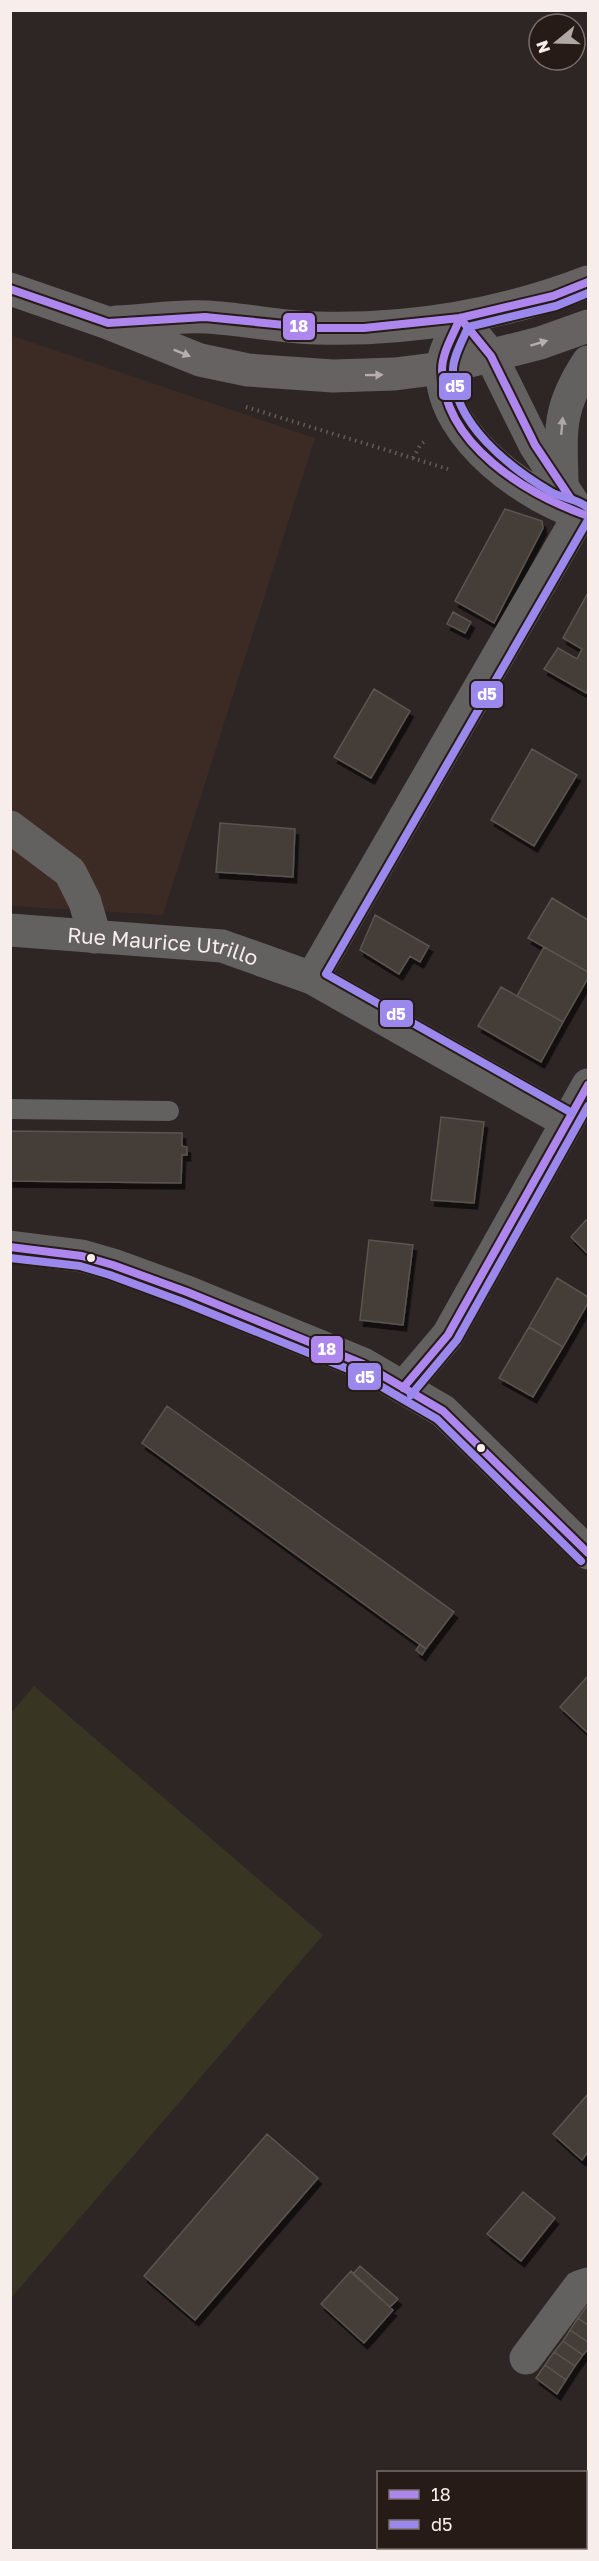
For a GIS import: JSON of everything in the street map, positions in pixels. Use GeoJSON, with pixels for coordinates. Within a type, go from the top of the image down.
{"type":"FeatureCollection","features":[{"type":"Feature","properties":{"kind":"main road"},"geometry":{"type":"LineString","coordinates":[[108,323],[205,317],[315,328],[364,328],[460,318],[553,296],[588,282]]}},
{"type":"Feature","properties":{"kind":"main road"},"geometry":{"type":"LineString","coordinates":[[10,289],[108,323],[200,360],[248,370],[333,376],[395,375],[442,368],[491,356],[588,326]]}},
{"type":"Feature","properties":{"kind":"street"},"geometry":{"type":"LineString","coordinates":[[460,318],[491,356],[536,445],[584,515]]}},
{"type":"Feature","properties":{"kind":"street"},"geometry":{"type":"LineString","coordinates":[[460,318],[442,368],[445,394],[458,420],[481,450],[525,486],[547,501],[584,515]]}},
{"type":"Feature","properties":{"kind":"street"},"geometry":{"type":"LineString","coordinates":[[562,484],[561,426],[564,405],[588,362]]}},
{"type":"Feature","properties":{"kind":"street"},"geometry":{"type":"LineString","coordinates":[[312,978],[584,515]]}},
{"type":"Feature","properties":{"kind":"street"},"geometry":{"type":"LineString","coordinates":[[10,827],[70,872],[86,902],[95,937]]}},
{"type":"Feature","properties":{"kind":"street","name":"Rue Maurice Utrillo"},"geometry":{"type":"LineString","coordinates":[[10,930],[222,946],[312,978],[567,1122]]}},
{"type":"Feature","properties":{"kind":"street"},"geometry":{"type":"LineString","coordinates":[[403,1388],[448,1335],[588,1085]]}},
{"type":"Feature","properties":{"kind":"street"},"geometry":{"type":"LineString","coordinates":[[10,1247],[82,1256],[113,1265],[187,1292],[352,1360],[442,1411],[588,1553]]}},
{"type":"Feature","properties":{"kind":"street"},"geometry":{"type":"LineString","coordinates":[[526,2358],[579,2286],[588,2283]]}},
{"type":"Feature","properties":{"kind":"lane"},"geometry":{"type":"LineString","coordinates":[[10,1109],[169,1111]]}},
{"type":"Feature","properties":{"kind":"path"},"geometry":{"type":"LineString","coordinates":[[238,405],[413,458]]}},
{"type":"Feature","properties":{"kind":"shaded area"},"geometry":{"type":"Polygon","coordinates":[[[10,335],[315,438],[163,915],[11,906],[10,335]]]}},
{"type":"Feature","properties":{"kind":"shaded area"},"geometry":{"type":"Polygon","coordinates":[[[34,1686],[323,1935],[11,2298],[10,1714],[34,1686]]]}},
{"type":"Feature","properties":{"kind":"building"},"geometry":{"type":"Polygon","coordinates":[[[505,509],[542,521],[543,528],[494,623],[455,601],[505,509]]]}},
{"type":"Feature","properties":{"kind":"building"},"geometry":{"type":"Polygon","coordinates":[[[588,593],[588,688],[586,693],[544,669],[558,648],[577,659],[582,649],[563,638],[588,593]]]}},
{"type":"Feature","properties":{"kind":"building"},"geometry":{"type":"Polygon","coordinates":[[[453,612],[471,622],[465,633],[447,624],[453,612]]]}},
{"type":"Feature","properties":{"kind":"building"},"geometry":{"type":"Polygon","coordinates":[[[374,689],[410,711],[371,778],[334,757],[374,689]]]}},
{"type":"Feature","properties":{"kind":"building"},"geometry":{"type":"Polygon","coordinates":[[[532,749],[577,775],[534,846],[491,820],[532,749]]]}},
{"type":"Feature","properties":{"kind":"building"},"geometry":{"type":"Polygon","coordinates":[[[220,823],[295,829],[293,877],[216,872],[220,823]]]}},
{"type":"Feature","properties":{"kind":"building"},"geometry":{"type":"Polygon","coordinates":[[[552,898],[588,920],[588,972],[528,938],[552,898]]]}},
{"type":"Feature","properties":{"kind":"building"},"geometry":{"type":"Polygon","coordinates":[[[375,915],[429,946],[420,962],[410,956],[399,974],[360,950],[375,915]]]}},
{"type":"Feature","properties":{"kind":"building"},"geometry":{"type":"Polygon","coordinates":[[[544,947],[588,972],[588,978],[563,1022],[517,996],[544,947]]]}},
{"type":"Feature","properties":{"kind":"building"},"geometry":{"type":"Polygon","coordinates":[[[501,987],[563,1022],[541,1062],[478,1026],[501,987]]]}},
{"type":"Feature","properties":{"kind":"building"},"geometry":{"type":"Polygon","coordinates":[[[441,1117],[484,1122],[474,1203],[431,1200],[441,1117]]]}},
{"type":"Feature","properties":{"kind":"building"},"geometry":{"type":"Polygon","coordinates":[[[10,1131],[182,1133],[182,1146],[187,1147],[187,1155],[182,1155],[181,1183],[10,1181],[10,1131]]]}},
{"type":"Feature","properties":{"kind":"building"},"geometry":{"type":"Polygon","coordinates":[[[586,1220],[588,1222],[588,1254],[571,1237],[586,1220]]]}},
{"type":"Feature","properties":{"kind":"building"},"geometry":{"type":"Polygon","coordinates":[[[369,1240],[413,1245],[403,1325],[360,1320],[369,1240]]]}},
{"type":"Feature","properties":{"kind":"building"},"geometry":{"type":"Polygon","coordinates":[[[557,1278],[588,1297],[588,1303],[563,1347],[529,1327],[557,1278]]]}},
{"type":"Feature","properties":{"kind":"building"},"geometry":{"type":"Polygon","coordinates":[[[529,1327],[563,1347],[533,1397],[499,1378],[529,1327]]]}},
{"type":"Feature","properties":{"kind":"building"},"geometry":{"type":"Polygon","coordinates":[[[167,1406],[454,1612],[426,1649],[142,1443],[167,1406]]]}},
{"type":"Feature","properties":{"kind":"building"},"geometry":{"type":"Polygon","coordinates":[[[420,1644],[426,1649],[422,1655],[416,1650],[420,1644]]]}},
{"type":"Feature","properties":{"kind":"building"},"geometry":{"type":"Polygon","coordinates":[[[588,1676],[588,1733],[560,1707],[588,1676]]]}},
{"type":"Feature","properties":{"kind":"building"},"geometry":{"type":"Polygon","coordinates":[[[588,2094],[588,2152],[582,2160],[553,2134],[588,2094]]]}},
{"type":"Feature","properties":{"kind":"building"},"geometry":{"type":"Polygon","coordinates":[[[267,2134],[318,2178],[195,2320],[144,2276],[267,2134]]]}},
{"type":"Feature","properties":{"kind":"building"},"geometry":{"type":"Polygon","coordinates":[[[523,2192],[555,2218],[521,2261],[487,2234],[523,2192]]]}},
{"type":"Feature","properties":{"kind":"building"},"geometry":{"type":"Polygon","coordinates":[[[360,2266],[398,2299],[390,2307],[353,2274],[360,2266]]]}},
{"type":"Feature","properties":{"kind":"building"},"geometry":{"type":"Polygon","coordinates":[[[351,2271],[393,2310],[364,2343],[321,2304],[351,2271]]]}},
{"type":"Feature","properties":{"kind":"building"},"geometry":{"type":"Polygon","coordinates":[[[588,2307],[588,2325],[578,2318],[588,2307]]]}},
{"type":"Feature","properties":{"kind":"building"},"geometry":{"type":"Polygon","coordinates":[[[578,2318],[588,2325],[588,2342],[570,2330],[578,2318]]]}},
{"type":"Feature","properties":{"kind":"building"},"geometry":{"type":"Polygon","coordinates":[[[570,2330],[588,2342],[588,2349],[583,2355],[563,2341],[570,2330]]]}},
{"type":"Feature","properties":{"kind":"building"},"geometry":{"type":"Polygon","coordinates":[[[563,2341],[583,2355],[575,2366],[554,2352],[563,2341]]]}},
{"type":"Feature","properties":{"kind":"building"},"geometry":{"type":"Polygon","coordinates":[[[554,2352],[575,2366],[566,2380],[545,2365],[554,2352]]]}},
{"type":"Feature","properties":{"kind":"building"},"geometry":{"type":"Polygon","coordinates":[[[545,2365],[566,2380],[557,2394],[536,2378],[545,2365]]]}},
{"type":"Feature","properties":{"kind":"building"},"geometry":{"type":"Polygon","coordinates":[[[547,2549],[549,2550],[483,2550],[547,2549]]]}},
{"type":"Feature","properties":{"kind":"transit line","name":"18"},"geometry":{"type":"LineString","coordinates":[[10,289],[108,323],[205,317],[315,328],[364,328],[460,318],[553,296],[588,282]]}},
{"type":"Feature","properties":{"kind":"transit line","name":"d5"},"geometry":{"type":"LineString","coordinates":[[588,293],[556,306],[468,327],[453,365],[455,389],[462,408],[486,442],[535,482],[551,492],[588,508]]}},
{"type":"Feature","properties":{"kind":"transit line","name":"18"},"geometry":{"type":"LineString","coordinates":[[460,318],[446,350],[442,370],[446,397],[457,421],[473,443],[515,480],[588,516]]}},
{"type":"Feature","properties":{"kind":"transit line","name":"18"},"geometry":{"type":"LineString","coordinates":[[460,318],[491,356],[535,445],[571,499]]}},
{"type":"Feature","properties":{"kind":"transit line","name":"d5"},"geometry":{"type":"LineString","coordinates":[[572,1113],[326,974],[588,520]]}},
{"type":"Feature","properties":{"kind":"transit line","name":"18"},"geometry":{"type":"LineString","coordinates":[[403,1388],[448,1335],[588,1085]]}},
{"type":"Feature","properties":{"kind":"transit line","name":"d5"},"geometry":{"type":"LineString","coordinates":[[411,1395],[457,1340],[588,1106]]}},
{"type":"Feature","properties":{"kind":"transit line","name":"18"},"geometry":{"type":"LineString","coordinates":[[10,1247],[82,1256],[113,1265],[187,1292],[363,1364],[443,1411],[588,1553]]}},
{"type":"Feature","properties":{"kind":"transit line","name":"d5"},"geometry":{"type":"LineString","coordinates":[[10,1258],[80,1266],[110,1275],[358,1373],[437,1419],[581,1561]]}}]}
